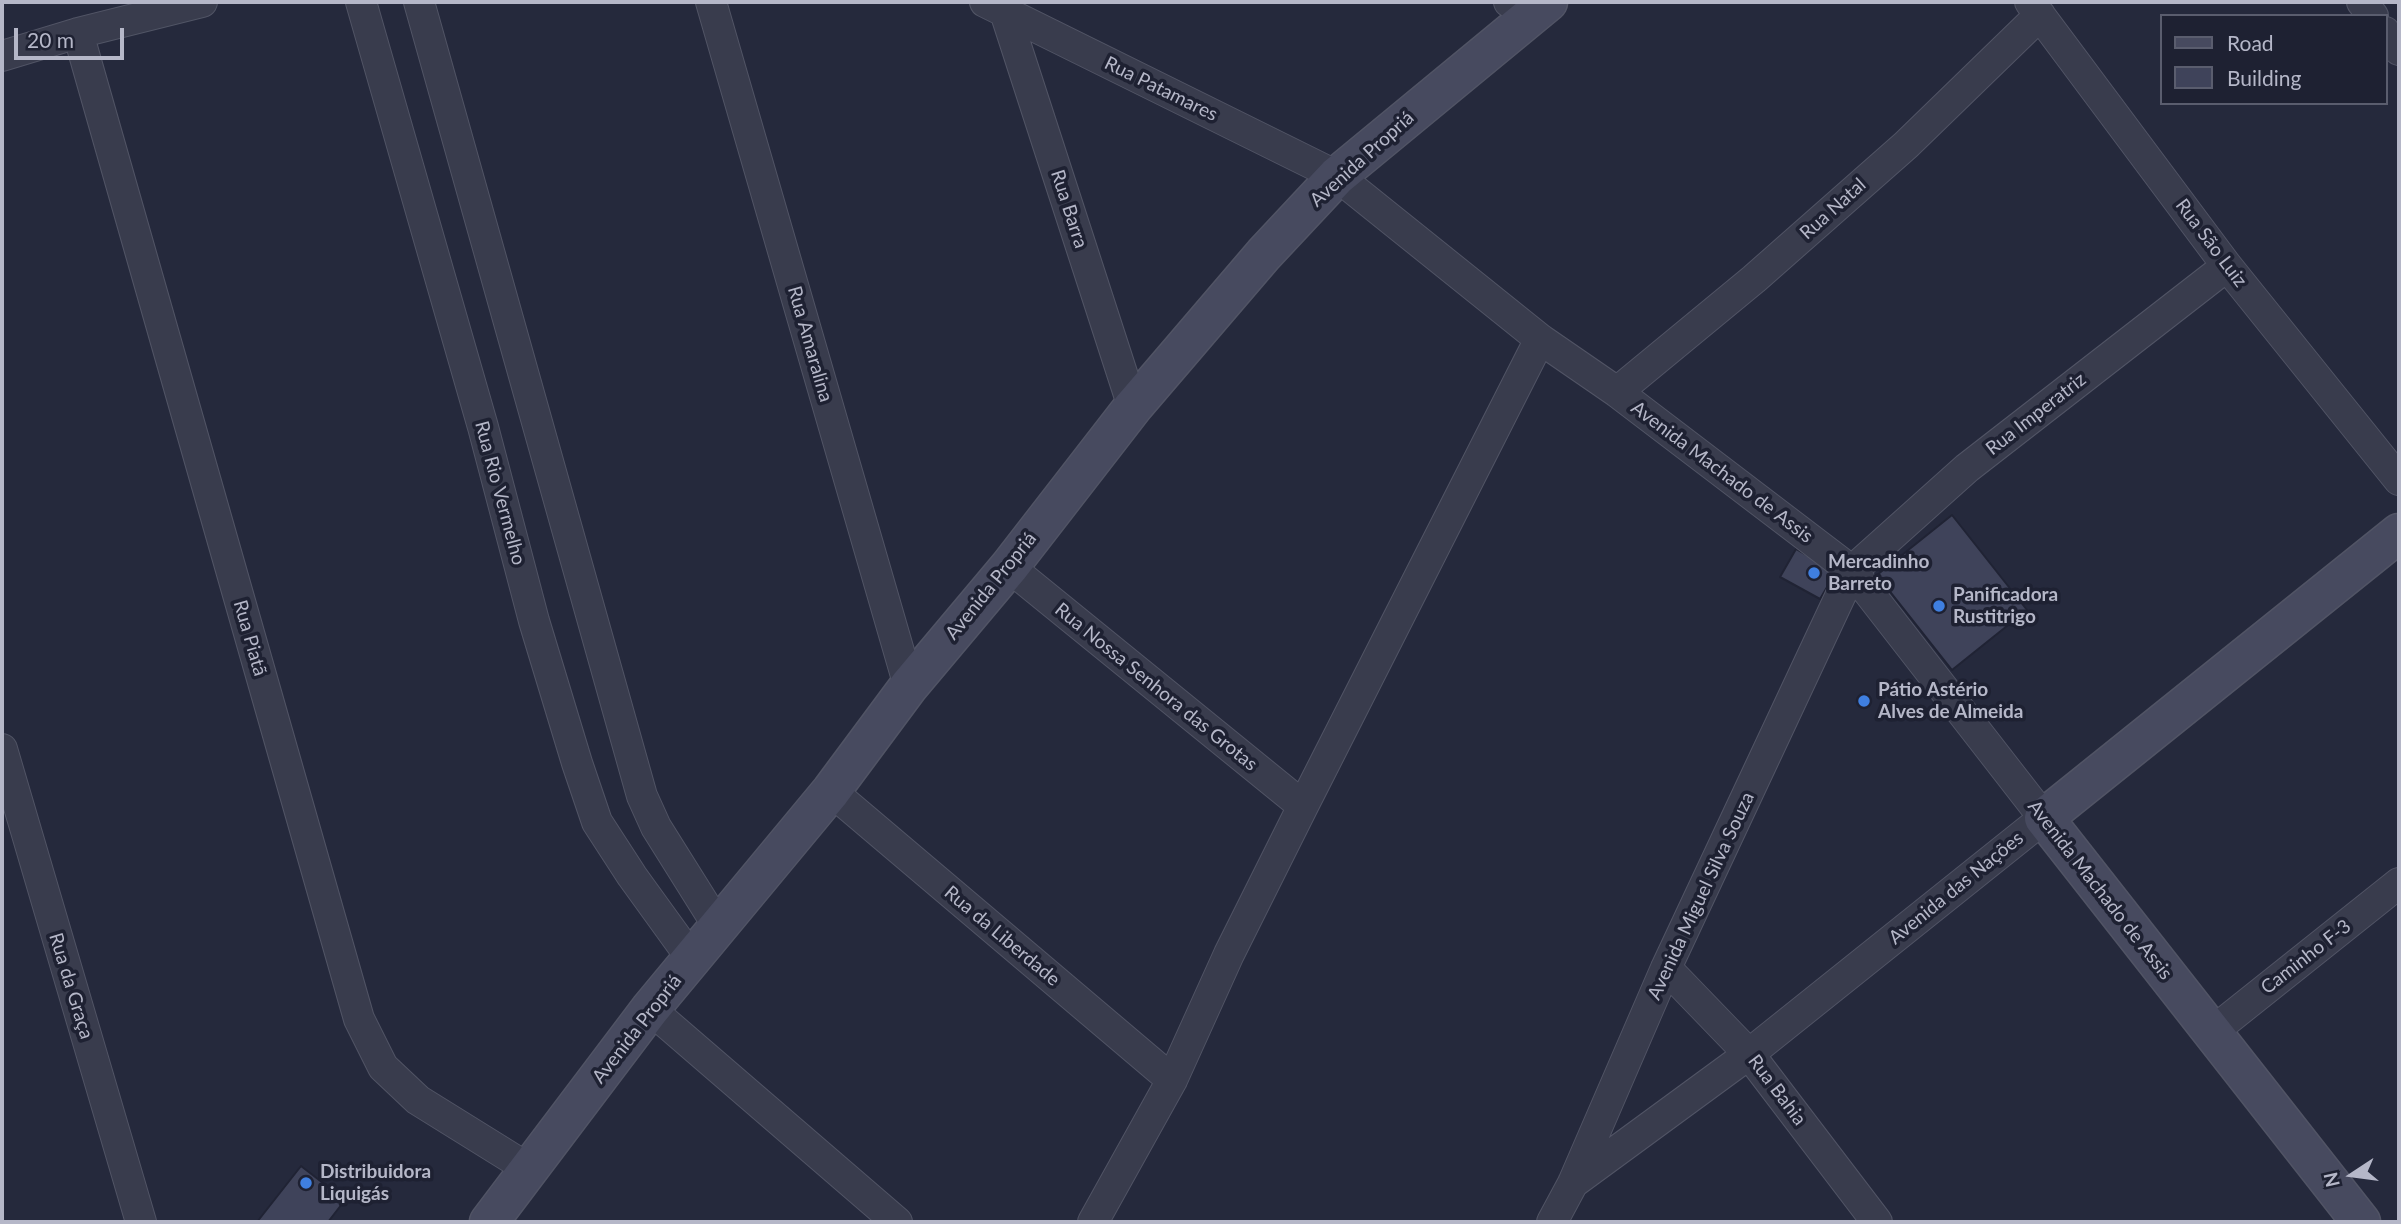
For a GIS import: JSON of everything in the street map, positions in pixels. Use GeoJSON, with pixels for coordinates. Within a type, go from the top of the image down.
{"type":"FeatureCollection","features":[{"type":"Feature","properties":{"kind":"street"},"geometry":{"type":"LineString","coordinates":[[2,56],[78,33],[202,2]]}},
{"type":"Feature","properties":{"kind":"street","name":"Rua Rio Vermelho"},"geometry":{"type":"LineString","coordinates":[[361,2],[483,426],[534,621],[597,822],[692,959]]}},
{"type":"Feature","properties":{"kind":"street"},"geometry":{"type":"LineString","coordinates":[[419,2],[642,796],[656,827],[719,926]]}},
{"type":"Feature","properties":{"kind":"street","name":"Rua Amaralina"},"geometry":{"type":"LineString","coordinates":[[711,2],[909,686]]}},
{"type":"Feature","properties":{"kind":"street","name":"Avenida Propriá"},"geometry":{"type":"LineString","coordinates":[[492,1221],[650,1009],[831,791],[909,686],[1009,567],[1133,407],[1264,254],[1337,176],[1530,6]]}},
{"type":"Feature","properties":{"kind":"street","name":"Rua Patamares"},"geometry":{"type":"LineString","coordinates":[[995,7],[1337,176]]}},
{"type":"Feature","properties":{"kind":"street","name":"Rua Barra"},"geometry":{"type":"LineString","coordinates":[[995,7],[1133,407]]}},
{"type":"Feature","properties":{"kind":"street","name":"Rua São Luiz"},"geometry":{"type":"LineString","coordinates":[[2035,8],[2227,266],[2399,480]]}},
{"type":"Feature","properties":{"kind":"street","name":"Rua Natal"},"geometry":{"type":"LineString","coordinates":[[1617,392],[1754,279],[1906,145],[2035,8]]}},
{"type":"Feature","properties":{"kind":"street","name":"Rua Piatã"},"geometry":{"type":"LineString","coordinates":[[78,33],[359,1019],[383,1067],[418,1100],[529,1169]]}},
{"type":"Feature","properties":{"kind":"street"},"geometry":{"type":"LineString","coordinates":[[2387,35],[2399,50]]}},
{"type":"Feature","properties":{"kind":"street","name":"Avenida Machado de Assis"},"geometry":{"type":"LineString","coordinates":[[1337,176],[1540,339],[1617,392],[1852,571],[2361,1222]]}},
{"type":"Feature","properties":{"kind":"street","name":"Rua Imperatriz"},"geometry":{"type":"LineString","coordinates":[[1852,571],[1968,468],[2227,266]]}},
{"type":"Feature","properties":{"kind":"street"},"geometry":{"type":"LineString","coordinates":[[1093,1222],[1172,1080],[1303,806],[1540,339]]}},
{"type":"Feature","properties":{"kind":"street","name":"Avenida das Nações"},"geometry":{"type":"LineString","coordinates":[[1573,1183],[1749,1054],[2399,533]]}},
{"type":"Feature","properties":{"kind":"street","name":"Rua Nossa Senhora das Grotas"},"geometry":{"type":"LineString","coordinates":[[1009,567],[1303,806]]}},
{"type":"Feature","properties":{"kind":"street","name":"Avenida Miguel Silva Souza"},"geometry":{"type":"LineString","coordinates":[[1552,1222],[1573,1183],[1666,968],[1852,571]]}},
{"type":"Feature","properties":{"kind":"street","name":"Rua da Graça"},"geometry":{"type":"LineString","coordinates":[[2,749],[141,1222]]}},
{"type":"Feature","properties":{"kind":"street","name":"Rua da Liberdade"},"geometry":{"type":"LineString","coordinates":[[831,791],[1172,1080]]}},
{"type":"Feature","properties":{"kind":"street","name":"Caminho F-3"},"geometry":{"type":"LineString","coordinates":[[2212,1032],[2399,883]]}},
{"type":"Feature","properties":{"kind":"street","name":"Rua Bahia"},"geometry":{"type":"LineString","coordinates":[[1666,968],[1749,1054],[1877,1222]]}},
{"type":"Feature","properties":{"kind":"street"},"geometry":{"type":"LineString","coordinates":[[650,1009],[897,1222]]}},
{"type":"Feature","properties":{"kind":"building"},"geometry":{"type":"Polygon","coordinates":[[[1952,515],[2027,610],[1952,670],[1877,575],[1952,515]]]}},
{"type":"Feature","properties":{"kind":"building"},"geometry":{"type":"Polygon","coordinates":[[[1796,549],[1836,572],[1820,599],[1780,577],[1796,549]]]}},
{"type":"Feature","properties":{"kind":"building","name":"Distribuidora Liquigás"},"geometry":{"type":"Polygon","coordinates":[[[301,1166],[345,1200],[328,1222],[257,1222],[301,1166]]]}},
{"type":"Feature","properties":{"kind":"place","name":"Mercadinho Barreto"},"geometry":{"type":"Point","coordinates":[1814,573]}},
{"type":"Feature","properties":{"kind":"place","name":"Panificadora Rustitrigo"},"geometry":{"type":"Point","coordinates":[1939,606]}},
{"type":"Feature","properties":{"kind":"place","name":"Pátio Astério Alves de Almeida"},"geometry":{"type":"Point","coordinates":[1864,701]}},
{"type":"Feature","properties":{"kind":"place","name":"Distribuidora Liquigás"},"geometry":{"type":"Point","coordinates":[306,1183]}}]}
